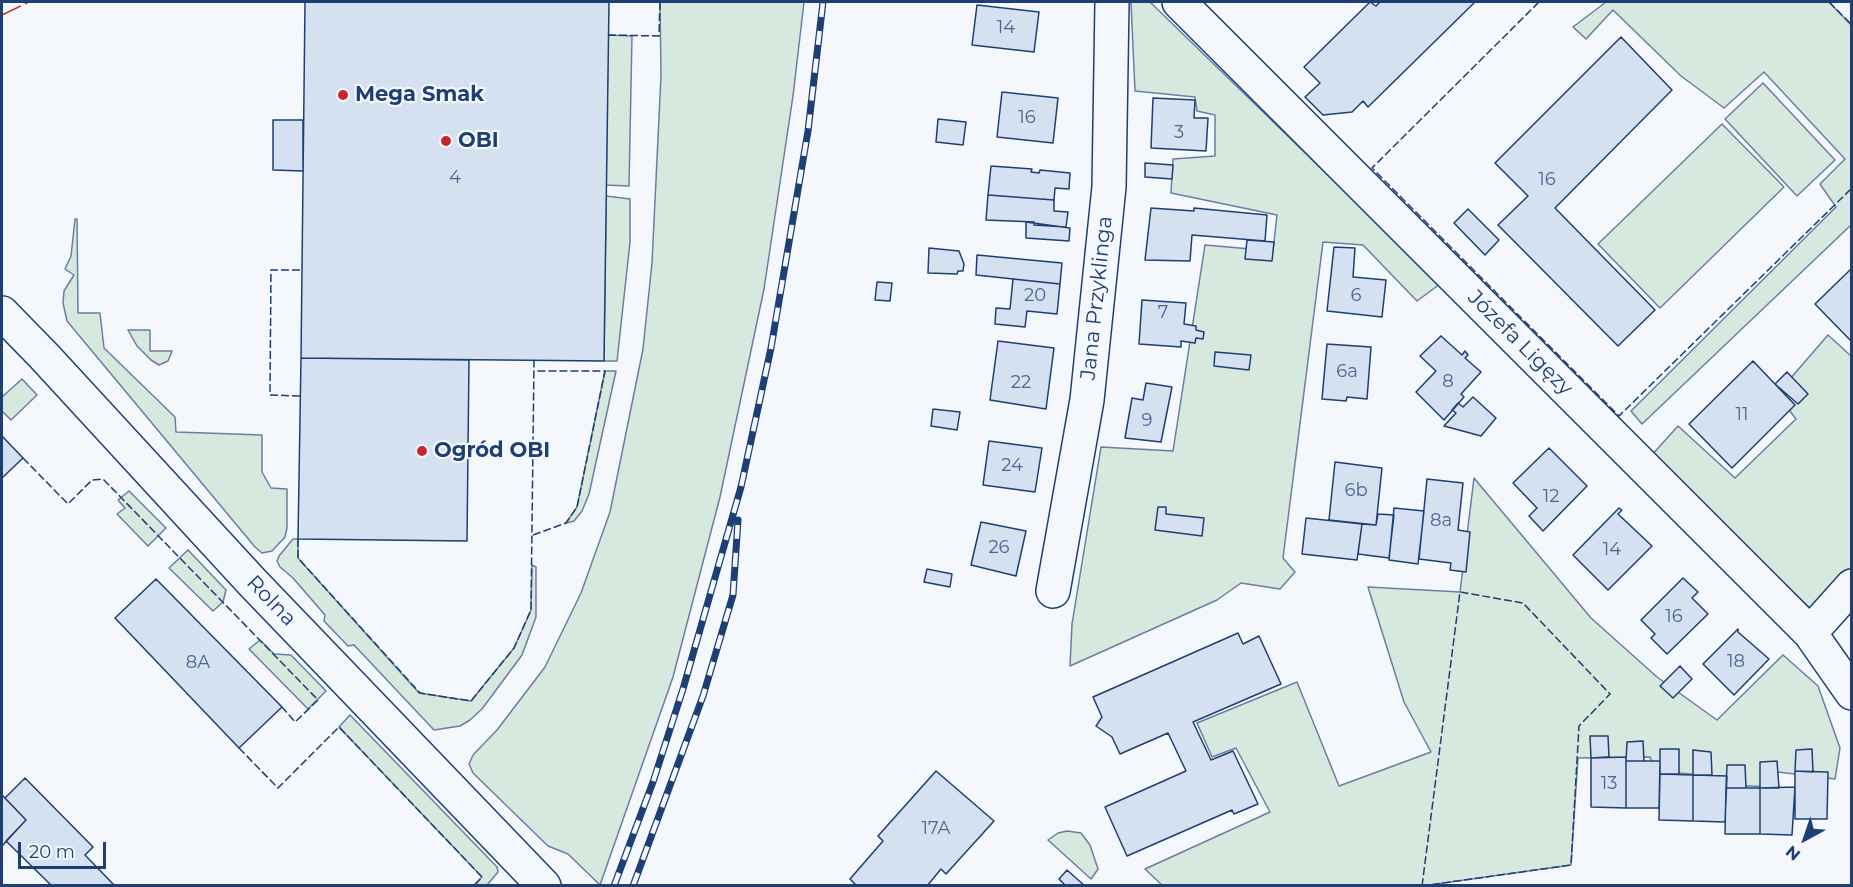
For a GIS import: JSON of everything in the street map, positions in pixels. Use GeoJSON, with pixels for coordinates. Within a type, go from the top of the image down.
{"type":"FeatureCollection","features":[{"type":"Feature","properties":{"kind":"street","name":"Jana Przyklinga"},"geometry":{"type":"LineString","coordinates":[[1053,591],[1087,400],[1109,187],[1112,2]]}},
{"type":"Feature","properties":{"kind":"street","name":"Józefa Ligęzy"},"geometry":{"type":"LineString","coordinates":[[1179,2],[1810,633],[1851,693]]}},
{"type":"Feature","properties":{"kind":"street","name":"Rolna"},"geometry":{"type":"LineString","coordinates":[[2,313],[252,582],[544,885]]}},
{"type":"Feature","properties":{"kind":"street"},"geometry":{"type":"LineString","coordinates":[[1810,633],[1851,586]]}},
{"type":"Feature","properties":{"kind":"shaded area"},"geometry":{"type":"Polygon","coordinates":[[[660,2],[804,2],[793,96],[764,289],[720,497],[673,677],[600,885],[568,854],[548,846],[473,773],[469,764],[473,755],[497,730],[545,667],[581,593],[610,512],[643,349],[652,263],[661,76],[660,2]]]}},
{"type":"Feature","properties":{"kind":"shaded area"},"geometry":{"type":"Polygon","coordinates":[[[1131,2],[1150,2],[1440,284],[1417,301],[1363,245],[1323,242],[1283,558],[1295,572],[1280,589],[1241,583],[1217,600],[1070,666],[1072,624],[1101,447],[1173,451],[1205,245],[1273,251],[1277,215],[1171,193],[1173,159],[1215,156],[1215,115],[1197,111],[1195,97],[1135,91],[1131,2]]]}},
{"type":"Feature","properties":{"kind":"shaded area"},"geometry":{"type":"Polygon","coordinates":[[[1606,2],[1829,2],[1851,25],[1851,225],[1642,424],[1631,411],[1836,207],[1820,184],[1845,159],[1764,72],[1724,108],[1681,76],[1613,10],[1586,39],[1573,27],[1606,2]]]}},
{"type":"Feature","properties":{"kind":"shaded area"},"geometry":{"type":"Polygon","coordinates":[[[608,35],[632,36],[629,186],[606,185],[608,35]]]}},
{"type":"Feature","properties":{"kind":"shaded area"},"geometry":{"type":"Polygon","coordinates":[[[1763,83],[1835,160],[1797,196],[1725,119],[1763,83]]]}},
{"type":"Feature","properties":{"kind":"shaded area"},"geometry":{"type":"Polygon","coordinates":[[[1722,124],[1784,187],[1660,308],[1598,244],[1722,124]]]}},
{"type":"Feature","properties":{"kind":"shaded area"},"geometry":{"type":"Polygon","coordinates":[[[606,196],[630,199],[630,242],[617,361],[604,361],[606,196]]]}},
{"type":"Feature","properties":{"kind":"shaded area"},"geometry":{"type":"Polygon","coordinates":[[[75,219],[77,219],[78,313],[100,313],[104,348],[175,417],[176,432],[262,435],[262,472],[271,488],[287,489],[285,537],[272,551],[262,553],[255,547],[67,321],[63,303],[64,291],[74,275],[65,269],[71,256],[75,219]]]}},
{"type":"Feature","properties":{"kind":"shaded area"},"geometry":{"type":"Polygon","coordinates":[[[128,330],[150,330],[150,351],[172,351],[168,361],[159,365],[151,360],[137,346],[128,330]]]}},
{"type":"Feature","properties":{"kind":"shaded area"},"geometry":{"type":"Polygon","coordinates":[[[1828,335],[1851,356],[1851,568],[1814,612],[1650,457],[1678,426],[1735,478],[1796,419],[1777,394],[1828,335]]]}},
{"type":"Feature","properties":{"kind":"shaded area"},"geometry":{"type":"Polygon","coordinates":[[[605,371],[616,371],[589,494],[582,511],[574,521],[566,523],[577,507],[605,371]]]}},
{"type":"Feature","properties":{"kind":"shaded area"},"geometry":{"type":"Polygon","coordinates":[[[22,379],[37,395],[11,420],[2,411],[2,397],[22,379]]]}},
{"type":"Feature","properties":{"kind":"shaded area"},"geometry":{"type":"Polygon","coordinates":[[[1474,478],[1591,618],[1657,677],[1717,720],[1783,655],[1818,686],[1840,748],[1835,779],[1778,772],[1773,787],[1725,785],[1725,777],[1656,771],[1650,757],[1578,758],[1571,865],[1422,886],[1162,885],[1145,869],[1270,812],[1236,748],[1212,757],[1197,723],[1297,682],[1339,786],[1431,752],[1404,702],[1368,587],[1460,592],[1474,478]]]}},
{"type":"Feature","properties":{"kind":"shaded area"},"geometry":{"type":"Polygon","coordinates":[[[129,491],[166,528],[148,546],[117,514],[125,508],[118,500],[129,491]]]}},
{"type":"Feature","properties":{"kind":"shaded area"},"geometry":{"type":"Polygon","coordinates":[[[293,539],[298,539],[298,558],[419,693],[471,701],[514,648],[531,610],[532,565],[536,567],[536,617],[522,655],[482,709],[470,720],[460,726],[434,730],[354,645],[348,646],[324,621],[325,615],[293,578],[280,567],[277,561],[279,556],[293,539]]]}},
{"type":"Feature","properties":{"kind":"shaded area"},"geometry":{"type":"Polygon","coordinates":[[[188,550],[226,590],[223,602],[213,611],[169,568],[188,550]]]}},
{"type":"Feature","properties":{"kind":"shaded area"},"geometry":{"type":"Polygon","coordinates":[[[260,640],[274,654],[291,655],[326,691],[308,709],[249,649],[260,640]]]}},
{"type":"Feature","properties":{"kind":"shaded area"},"geometry":{"type":"Polygon","coordinates":[[[350,715],[497,867],[498,872],[487,885],[474,885],[482,877],[339,727],[350,715]]]}},
{"type":"Feature","properties":{"kind":"shaded area"},"geometry":{"type":"Polygon","coordinates":[[[1067,831],[1081,833],[1090,845],[1098,869],[1091,879],[1048,840],[1058,833],[1067,831]]]}},
{"type":"Feature","properties":{"kind":"building"},"geometry":{"type":"Polygon","coordinates":[[[305,2],[609,2],[604,361],[301,358],[305,2]]]}},
{"type":"Feature","properties":{"kind":"building"},"geometry":{"type":"Polygon","coordinates":[[[1370,2],[1376,6],[1380,2],[1475,2],[1368,107],[1363,101],[1352,112],[1323,115],[1305,97],[1320,83],[1304,67],[1370,2]]]}},
{"type":"Feature","properties":{"kind":"building"},"geometry":{"type":"Polygon","coordinates":[[[977,5],[1039,12],[1034,52],[972,45],[977,5]]]}},
{"type":"Feature","properties":{"kind":"building"},"geometry":{"type":"Polygon","coordinates":[[[1621,37],[1672,90],[1555,208],[1655,310],[1618,346],[1498,225],[1528,196],[1495,163],[1621,37]]]}},
{"type":"Feature","properties":{"kind":"building"},"geometry":{"type":"Polygon","coordinates":[[[1002,92],[1058,98],[1053,143],[997,137],[1002,92]]]}},
{"type":"Feature","properties":{"kind":"building"},"geometry":{"type":"Polygon","coordinates":[[[1153,98],[1195,100],[1194,118],[1208,118],[1206,151],[1151,148],[1153,98]]]}},
{"type":"Feature","properties":{"kind":"building"},"geometry":{"type":"Polygon","coordinates":[[[938,119],[966,122],[963,145],[936,142],[938,119]]]}},
{"type":"Feature","properties":{"kind":"building"},"geometry":{"type":"Polygon","coordinates":[[[273,120],[303,120],[303,171],[273,170],[273,120]]]}},
{"type":"Feature","properties":{"kind":"building"},"geometry":{"type":"Polygon","coordinates":[[[1145,163],[1173,165],[1172,179],[1145,177],[1145,163]]]}},
{"type":"Feature","properties":{"kind":"building"},"geometry":{"type":"Polygon","coordinates":[[[991,166],[1032,169],[1031,172],[1039,173],[1040,170],[1070,173],[1069,189],[1055,188],[1054,200],[988,195],[991,166]]]}},
{"type":"Feature","properties":{"kind":"building"},"geometry":{"type":"Polygon","coordinates":[[[988,195],[1054,200],[1054,211],[1068,212],[1066,227],[1034,225],[1034,222],[986,220],[988,195]]]}},
{"type":"Feature","properties":{"kind":"building"},"geometry":{"type":"Polygon","coordinates":[[[1151,208],[1194,211],[1194,208],[1267,215],[1265,241],[1192,235],[1190,261],[1145,260],[1151,208]]]}},
{"type":"Feature","properties":{"kind":"building"},"geometry":{"type":"Polygon","coordinates":[[[1468,209],[1499,240],[1485,255],[1454,223],[1468,209]]]}},
{"type":"Feature","properties":{"kind":"building"},"geometry":{"type":"Polygon","coordinates":[[[1026,222],[1070,228],[1069,241],[1026,238],[1026,222]]]}},
{"type":"Feature","properties":{"kind":"building"},"geometry":{"type":"Polygon","coordinates":[[[1247,240],[1274,242],[1272,261],[1245,259],[1247,240]]]}},
{"type":"Feature","properties":{"kind":"building"},"geometry":{"type":"Polygon","coordinates":[[[1334,247],[1355,248],[1353,277],[1386,280],[1382,317],[1327,311],[1334,247]]]}},
{"type":"Feature","properties":{"kind":"building"},"geometry":{"type":"Polygon","coordinates":[[[929,248],[959,251],[964,264],[963,271],[958,271],[957,274],[928,273],[929,248]]]}},
{"type":"Feature","properties":{"kind":"building"},"geometry":{"type":"Polygon","coordinates":[[[977,255],[1062,263],[1060,284],[976,275],[977,255]]]}},
{"type":"Feature","properties":{"kind":"building"},"geometry":{"type":"Polygon","coordinates":[[[1852,268],[1852,342],[1815,304],[1852,268]]]}},
{"type":"Feature","properties":{"kind":"building"},"geometry":{"type":"Polygon","coordinates":[[[1013,279],[1060,284],[1057,314],[1027,311],[1025,327],[995,324],[996,308],[1010,309],[1013,279]]]}},
{"type":"Feature","properties":{"kind":"building"},"geometry":{"type":"Polygon","coordinates":[[[877,282],[892,283],[890,301],[875,300],[877,282]]]}},
{"type":"Feature","properties":{"kind":"building"},"geometry":{"type":"Polygon","coordinates":[[[1142,300],[1186,303],[1184,324],[1196,326],[1196,330],[1204,332],[1203,339],[1196,338],[1195,343],[1181,341],[1181,347],[1139,344],[1142,300]]]}},
{"type":"Feature","properties":{"kind":"building"},"geometry":{"type":"Polygon","coordinates":[[[1441,336],[1462,355],[1465,351],[1468,355],[1465,358],[1481,372],[1461,394],[1464,397],[1444,420],[1416,392],[1436,371],[1420,356],[1441,336]]]}},
{"type":"Feature","properties":{"kind":"building"},"geometry":{"type":"Polygon","coordinates":[[[998,341],[1054,348],[1046,409],[990,400],[998,341]]]}},
{"type":"Feature","properties":{"kind":"building"},"geometry":{"type":"Polygon","coordinates":[[[1327,344],[1371,347],[1367,399],[1347,397],[1346,401],[1322,399],[1327,344]]]}},
{"type":"Feature","properties":{"kind":"building"},"geometry":{"type":"Polygon","coordinates":[[[1215,352],[1251,355],[1249,370],[1214,366],[1215,352]]]}},
{"type":"Feature","properties":{"kind":"building"},"geometry":{"type":"Polygon","coordinates":[[[301,358],[469,360],[467,541],[298,539],[301,358]]]}},
{"type":"Feature","properties":{"kind":"building"},"geometry":{"type":"Polygon","coordinates":[[[1753,361],[1795,405],[1732,468],[1689,424],[1753,361]]]}},
{"type":"Feature","properties":{"kind":"building"},"geometry":{"type":"Polygon","coordinates":[[[1787,372],[1808,394],[1798,404],[1775,384],[1787,372]]]}},
{"type":"Feature","properties":{"kind":"building"},"geometry":{"type":"Polygon","coordinates":[[[1146,383],[1172,387],[1161,442],[1125,438],[1132,398],[1143,400],[1146,383]]]}},
{"type":"Feature","properties":{"kind":"building"},"geometry":{"type":"Polygon","coordinates":[[[1473,397],[1496,418],[1481,436],[1444,426],[1456,413],[1452,410],[1458,403],[1463,407],[1473,397]]]}},
{"type":"Feature","properties":{"kind":"building"},"geometry":{"type":"Polygon","coordinates":[[[933,409],[960,412],[957,430],[931,426],[933,409]]]}},
{"type":"Feature","properties":{"kind":"building"},"geometry":{"type":"Polygon","coordinates":[[[2,436],[23,458],[2,478],[2,436]]]}},
{"type":"Feature","properties":{"kind":"building"},"geometry":{"type":"Polygon","coordinates":[[[989,441],[1042,448],[1035,492],[983,485],[989,441]]]}},
{"type":"Feature","properties":{"kind":"building"},"geometry":{"type":"Polygon","coordinates":[[[1549,448],[1587,486],[1543,531],[1529,516],[1537,508],[1513,483],[1549,448]]]}},
{"type":"Feature","properties":{"kind":"building"},"geometry":{"type":"Polygon","coordinates":[[[1335,462],[1382,468],[1376,525],[1329,520],[1335,462]]]}},
{"type":"Feature","properties":{"kind":"building"},"geometry":{"type":"Polygon","coordinates":[[[1427,479],[1463,483],[1458,530],[1470,532],[1466,572],[1450,570],[1451,563],[1419,559],[1427,479]]]}},
{"type":"Feature","properties":{"kind":"building"},"geometry":{"type":"Polygon","coordinates":[[[1158,507],[1166,507],[1166,514],[1204,518],[1202,536],[1155,530],[1158,507]]]}},
{"type":"Feature","properties":{"kind":"building"},"geometry":{"type":"Polygon","coordinates":[[[1394,508],[1424,511],[1418,564],[1389,560],[1394,508]]]}},
{"type":"Feature","properties":{"kind":"building"},"geometry":{"type":"Polygon","coordinates":[[[1619,508],[1622,510],[1618,514],[1652,546],[1608,590],[1573,555],[1619,508]]]}},
{"type":"Feature","properties":{"kind":"building"},"geometry":{"type":"Polygon","coordinates":[[[1378,514],[1394,515],[1389,558],[1358,554],[1362,524],[1376,525],[1378,514]]]}},
{"type":"Feature","properties":{"kind":"building"},"geometry":{"type":"Polygon","coordinates":[[[1306,518],[1362,524],[1357,560],[1302,554],[1306,518]]]}},
{"type":"Feature","properties":{"kind":"building"},"geometry":{"type":"Polygon","coordinates":[[[981,522],[1026,531],[1016,576],[971,565],[981,522]]]}},
{"type":"Feature","properties":{"kind":"building"},"geometry":{"type":"Polygon","coordinates":[[[927,569],[952,574],[950,587],[924,582],[927,569]]]}},
{"type":"Feature","properties":{"kind":"building"},"geometry":{"type":"Polygon","coordinates":[[[1683,578],[1698,592],[1692,598],[1708,614],[1667,654],[1651,638],[1655,634],[1641,620],[1683,578]]]}},
{"type":"Feature","properties":{"kind":"building"},"geometry":{"type":"Polygon","coordinates":[[[156,579],[282,707],[239,748],[115,618],[156,579]]]}},
{"type":"Feature","properties":{"kind":"building"},"geometry":{"type":"Polygon","coordinates":[[[1738,629],[1738,632],[1769,659],[1734,695],[1703,664],[1738,629]]]}},
{"type":"Feature","properties":{"kind":"building"},"geometry":{"type":"Polygon","coordinates":[[[1238,633],[1243,644],[1259,636],[1281,684],[1193,722],[1211,760],[1233,751],[1258,804],[1234,814],[1232,810],[1127,856],[1105,807],[1186,771],[1168,733],[1120,754],[1112,737],[1096,726],[1102,717],[1093,697],[1238,633]]]}},
{"type":"Feature","properties":{"kind":"building"},"geometry":{"type":"Polygon","coordinates":[[[1680,666],[1692,679],[1673,698],[1660,686],[1680,666]]]}},
{"type":"Feature","properties":{"kind":"building"},"geometry":{"type":"Polygon","coordinates":[[[1590,736],[1608,736],[1609,757],[1591,758],[1590,736]]]}},
{"type":"Feature","properties":{"kind":"building"},"geometry":{"type":"Polygon","coordinates":[[[1643,741],[1644,761],[1626,761],[1627,742],[1643,741]]]}},
{"type":"Feature","properties":{"kind":"building"},"geometry":{"type":"Polygon","coordinates":[[[1660,749],[1679,749],[1679,774],[1660,774],[1660,749]]]}},
{"type":"Feature","properties":{"kind":"building"},"geometry":{"type":"Polygon","coordinates":[[[1812,749],[1813,772],[1795,771],[1796,750],[1812,749]]]}},
{"type":"Feature","properties":{"kind":"building"},"geometry":{"type":"Polygon","coordinates":[[[1693,750],[1711,752],[1712,775],[1693,775],[1693,750]]]}},
{"type":"Feature","properties":{"kind":"building"},"geometry":{"type":"Polygon","coordinates":[[[1626,757],[1626,808],[1591,807],[1591,758],[1626,757]]]}},
{"type":"Feature","properties":{"kind":"building"},"geometry":{"type":"Polygon","coordinates":[[[1626,761],[1660,761],[1659,808],[1626,808],[1626,761]]]}},
{"type":"Feature","properties":{"kind":"building"},"geometry":{"type":"Polygon","coordinates":[[[1777,761],[1779,788],[1760,788],[1760,762],[1777,761]]]}},
{"type":"Feature","properties":{"kind":"building"},"geometry":{"type":"Polygon","coordinates":[[[1727,765],[1745,765],[1746,788],[1726,788],[1727,765]]]}},
{"type":"Feature","properties":{"kind":"building"},"geometry":{"type":"Polygon","coordinates":[[[936,771],[994,821],[946,874],[941,869],[927,886],[857,886],[850,879],[883,841],[878,836],[936,771]]]}},
{"type":"Feature","properties":{"kind":"building"},"geometry":{"type":"Polygon","coordinates":[[[1795,771],[1828,772],[1827,819],[1795,819],[1795,771]]]}},
{"type":"Feature","properties":{"kind":"building"},"geometry":{"type":"Polygon","coordinates":[[[1660,774],[1693,775],[1693,821],[1659,820],[1660,774]]]}},
{"type":"Feature","properties":{"kind":"building"},"geometry":{"type":"Polygon","coordinates":[[[1693,775],[1727,776],[1725,822],[1693,821],[1693,775]]]}},
{"type":"Feature","properties":{"kind":"building"},"geometry":{"type":"Polygon","coordinates":[[[25,778],[93,847],[85,855],[115,886],[52,886],[6,841],[26,820],[5,798],[25,778]]]}},
{"type":"Feature","properties":{"kind":"building"},"geometry":{"type":"Polygon","coordinates":[[[1795,787],[1792,835],[1760,834],[1760,788],[1795,787]]]}},
{"type":"Feature","properties":{"kind":"building"},"geometry":{"type":"Polygon","coordinates":[[[1726,788],[1760,788],[1760,834],[1725,834],[1726,788]]]}},
{"type":"Feature","properties":{"kind":"building"},"geometry":{"type":"Polygon","coordinates":[[[2,795],[26,820],[2,846],[2,795]]]}},
{"type":"Feature","properties":{"kind":"building"},"geometry":{"type":"Polygon","coordinates":[[[1067,870],[1085,886],[1066,886],[1059,879],[1067,870]]]}},
{"type":"Feature","properties":{"kind":"railway"},"geometry":{"type":"LineString","coordinates":[[614,886],[653,782],[683,689],[741,487],[771,348],[808,131],[823,2]]}},
{"type":"Feature","properties":{"kind":"railway"},"geometry":{"type":"LineString","coordinates":[[633,886],[703,696],[733,595],[738,520]]}},
{"type":"Feature","properties":{"kind":"fence"},"geometry":{"type":"LineString","coordinates":[[608,35],[659,36],[660,2]]}},
{"type":"Feature","properties":{"kind":"fence"},"geometry":{"type":"LineString","coordinates":[[1539,2],[1372,168],[1619,416],[1852,188]]}},
{"type":"Feature","properties":{"kind":"fence"},"geometry":{"type":"LineString","coordinates":[[1829,2],[1852,25]]}},
{"type":"Feature","properties":{"kind":"fence"},"geometry":{"type":"LineString","coordinates":[[300,396],[270,395],[271,270],[302,270]]}},
{"type":"Feature","properties":{"kind":"fence"},"geometry":{"type":"LineString","coordinates":[[298,539],[298,558],[420,693],[471,701],[514,648],[531,610],[534,360]]}},
{"type":"Feature","properties":{"kind":"fence"},"geometry":{"type":"LineString","coordinates":[[533,535],[566,523],[577,507],[605,371],[534,371]]}},
{"type":"Feature","properties":{"kind":"fence"},"geometry":{"type":"LineString","coordinates":[[23,458],[68,504],[92,480],[103,479],[318,700],[295,722],[282,707]]}},
{"type":"Feature","properties":{"kind":"fence"},"geometry":{"type":"LineString","coordinates":[[1460,592],[1523,603],[1610,694],[1579,726],[1571,865],[1422,886],[1460,592]]}},
{"type":"Feature","properties":{"kind":"fence"},"geometry":{"type":"LineString","coordinates":[[239,748],[278,788],[339,727],[482,877],[474,886]]}},
{"type":"Feature","properties":{"kind":"power"},"geometry":{"type":"LineString","coordinates":[[2,15],[29,2]]}},
{"type":"Feature","properties":{"kind":"place","name":"Mega Smak"},"geometry":{"type":"Point","coordinates":[343,95]}},
{"type":"Feature","properties":{"kind":"place","name":"OBI"},"geometry":{"type":"Point","coordinates":[446,141]}},
{"type":"Feature","properties":{"kind":"place","name":"Ogród OBI"},"geometry":{"type":"Point","coordinates":[422,451]}}]}
